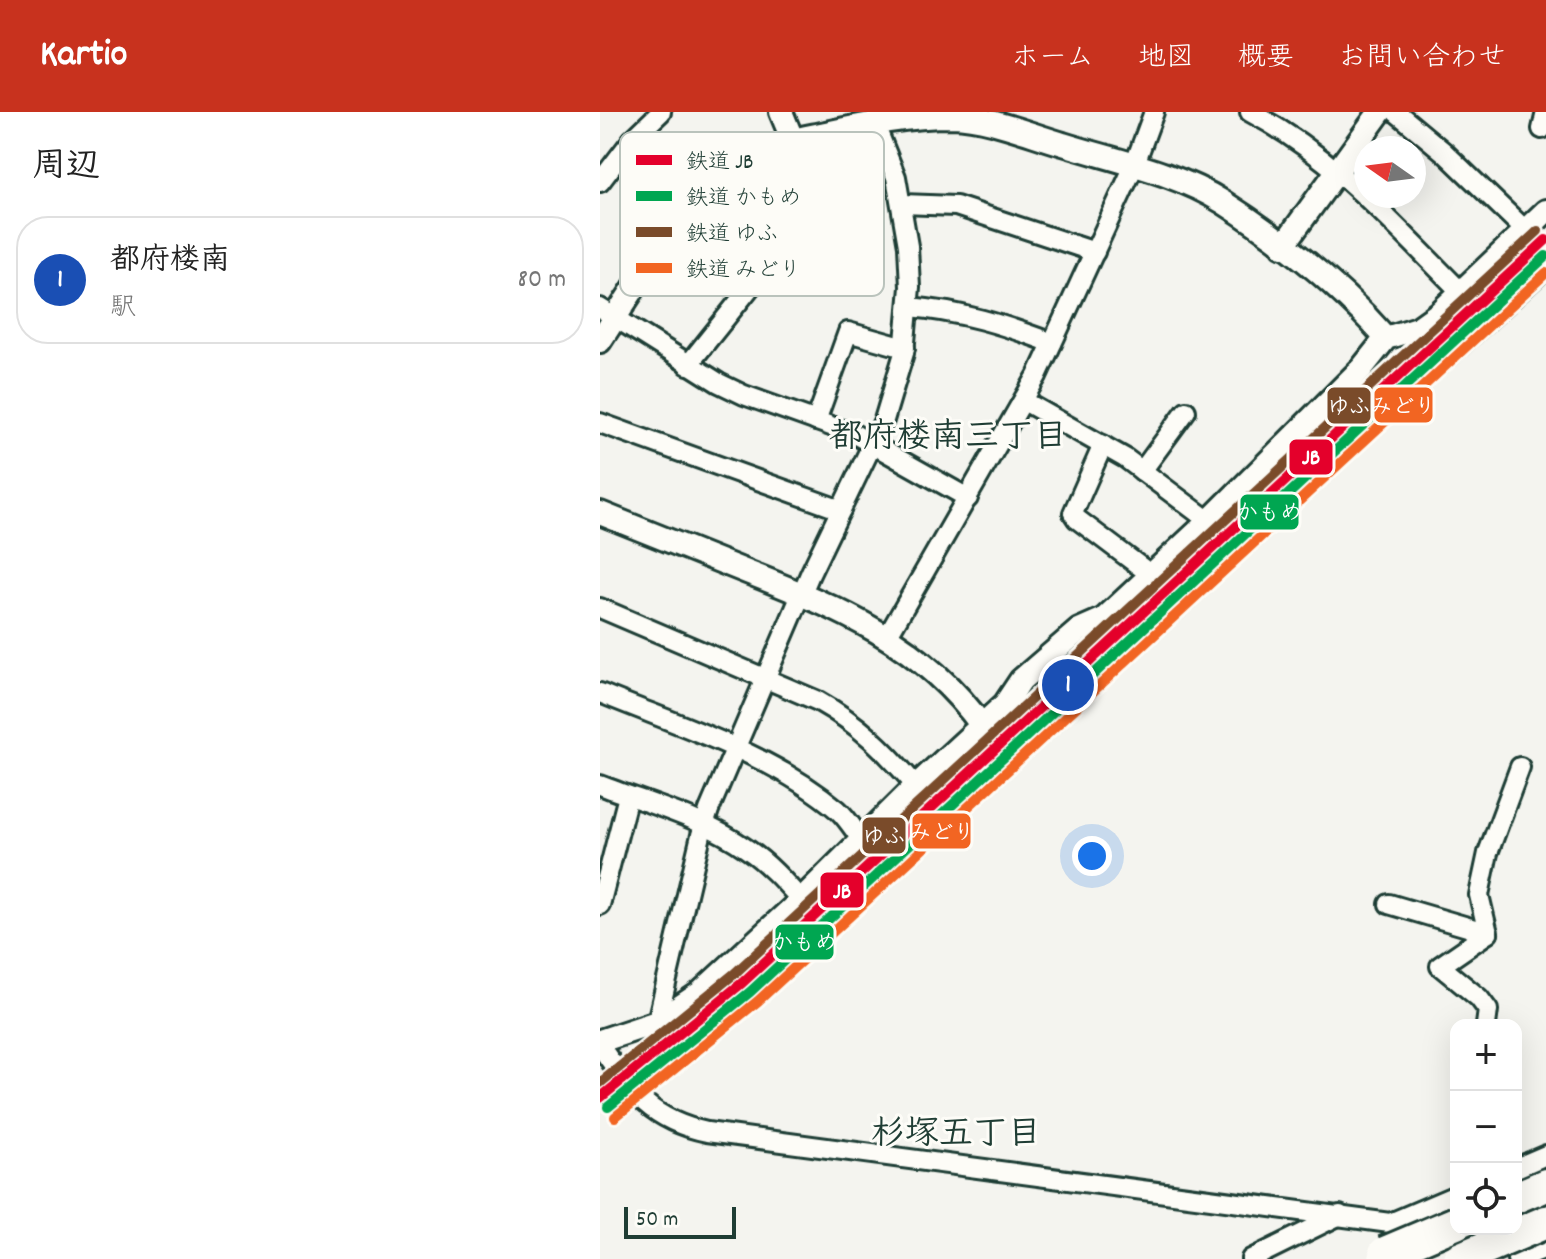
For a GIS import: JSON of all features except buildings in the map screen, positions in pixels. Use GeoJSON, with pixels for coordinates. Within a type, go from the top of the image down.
{"type":"FeatureCollection","features":[{"type":"Feature","properties":{"kind":"highway"},"geometry":{"type":"LineString","coordinates":[[1522,1195],[1546,1185]]}},
{"type":"Feature","properties":{"kind":"highway"},"geometry":{"type":"LineString","coordinates":[[1459,1259],[1546,1222]]}},
{"type":"Feature","properties":{"kind":"highway"},"geometry":{"type":"LineString","coordinates":[[1378,1256],[1450,1226]]}},
{"type":"Feature","properties":{"kind":"street"},"geometry":{"type":"LineString","coordinates":[[640,132],[661,112]]}},
{"type":"Feature","properties":{"kind":"street"},"geometry":{"type":"LineString","coordinates":[[781,112],[789,132]]}},
{"type":"Feature","properties":{"kind":"street"},"geometry":{"type":"LineString","coordinates":[[887,637],[1024,401],[1134,166],[1154,112]]}},
{"type":"Feature","properties":{"kind":"street"},"geometry":{"type":"LineString","coordinates":[[1250,112],[1311,149],[1339,171],[1460,291]]}},
{"type":"Feature","properties":{"kind":"street"},"geometry":{"type":"LineString","coordinates":[[1283,246],[1380,112]]}},
{"type":"Feature","properties":{"kind":"street"},"geometry":{"type":"LineString","coordinates":[[1396,112],[1444,152],[1525,230]]}},
{"type":"Feature","properties":{"kind":"street"},"geometry":{"type":"LineString","coordinates":[[831,132],[874,122],[954,114],[997,124],[1187,184],[1222,201],[1283,246],[1359,308],[1386,338]]}},
{"type":"Feature","properties":{"kind":"street"},"geometry":{"type":"LineString","coordinates":[[874,122],[878,132]]}},
{"type":"Feature","properties":{"kind":"street"},"geometry":{"type":"LineString","coordinates":[[657,1022],[704,825],[802,594],[896,387],[905,348],[909,307],[908,246],[896,177],[884,147]]}},
{"type":"Feature","properties":{"kind":"street"},"geometry":{"type":"LineString","coordinates":[[600,182],[620,156]]}},
{"type":"Feature","properties":{"kind":"street"},"geometry":{"type":"LineString","coordinates":[[902,204],[936,204],[969,209],[1095,252]]}},
{"type":"Feature","properties":{"kind":"street"},"geometry":{"type":"LineString","coordinates":[[1450,1198],[1390,1223],[681,1126],[660,1116],[624,1080],[600,1044],[657,1022],[700,993],[1005,704],[1021,680],[1079,630],[1104,619],[1209,521],[1362,368],[1386,338],[1418,328],[1439,313],[1546,211]]}},
{"type":"Feature","properties":{"kind":"street"},"geometry":{"type":"LineString","coordinates":[[1407,395],[1546,268]]}},
{"type":"Feature","properties":{"kind":"street"},"geometry":{"type":"LineString","coordinates":[[600,341],[608,314],[623,296]]}},
{"type":"Feature","properties":{"kind":"street"},"geometry":{"type":"LineString","coordinates":[[688,365],[742,296]]}},
{"type":"Feature","properties":{"kind":"street"},"geometry":{"type":"LineString","coordinates":[[909,307],[976,316],[1052,343]]}},
{"type":"Feature","properties":{"kind":"street"},"geometry":{"type":"LineString","coordinates":[[608,314],[688,365],[744,395],[856,435],[968,498]]}},
{"type":"Feature","properties":{"kind":"street"},"geometry":{"type":"LineString","coordinates":[[816,421],[848,332],[905,348]]}},
{"type":"Feature","properties":{"kind":"street"},"geometry":{"type":"LineString","coordinates":[[1024,401],[1103,445],[1209,521]]}},
{"type":"Feature","properties":{"kind":"street"},"geometry":{"type":"LineString","coordinates":[[1142,471],[1186,411]]}},
{"type":"Feature","properties":{"kind":"street"},"geometry":{"type":"LineString","coordinates":[[600,423],[841,510]]}},
{"type":"Feature","properties":{"kind":"street"},"geometry":{"type":"LineString","coordinates":[[1103,445],[1073,513],[1150,574]]}},
{"type":"Feature","properties":{"kind":"street"},"geometry":{"type":"LineString","coordinates":[[600,513],[855,617],[928,667],[967,705],[982,726]]}},
{"type":"Feature","properties":{"kind":"street"},"geometry":{"type":"LineString","coordinates":[[600,608],[766,678],[840,714],[880,745],[916,786]]}},
{"type":"Feature","properties":{"kind":"street"},"geometry":{"type":"LineString","coordinates":[[600,693],[735,749],[803,785],[841,812],[861,839]]}},
{"type":"Feature","properties":{"kind":"street"},"geometry":{"type":"LineString","coordinates":[[1488,933],[1479,895],[1488,853],[1520,767]]}},
{"type":"Feature","properties":{"kind":"street"},"geometry":{"type":"LineString","coordinates":[[600,785],[704,825],[735,841],[758,857],[801,900]]}},
{"type":"Feature","properties":{"kind":"street"},"geometry":{"type":"LineString","coordinates":[[600,905],[628,796]]}},
{"type":"Feature","properties":{"kind":"street"},"geometry":{"type":"LineString","coordinates":[[1389,904],[1488,933]]}},
{"type":"Feature","properties":{"kind":"street"},"geometry":{"type":"LineString","coordinates":[[1487,1019],[1488,1010],[1479,998],[1440,966],[1488,933]]}},
{"type":"Feature","properties":{"kind":"street"},"geometry":{"type":"LineString","coordinates":[[1522,1165],[1546,1155]]}},
{"type":"Feature","properties":{"kind":"street"},"geometry":{"type":"LineString","coordinates":[[1425,1208],[1430,1259]]}},
{"type":"Feature","properties":{"kind":"street"},"geometry":{"type":"LineString","coordinates":[[1502,1259],[1546,1209]]}},
{"type":"Feature","properties":{"kind":"street"},"geometry":{"type":"LineString","coordinates":[[1251,1259],[1340,1215]]}},
{"type":"Feature","properties":{"kind":"street"},"geometry":{"type":"LineString","coordinates":[[1517,1259],[1546,1248]]}},
{"type":"Feature","properties":{"kind":"rail line","name":"ゆふ"},"geometry":{"type":"LineString","coordinates":[[600,1083],[734,974],[1538,231]]}},
{"type":"Feature","properties":{"kind":"rail line","name":"JB"},"geometry":{"type":"LineString","coordinates":[[600,1098],[742,983],[1546,240]]}},
{"type":"Feature","properties":{"kind":"rail line","name":"かもめ"},"geometry":{"type":"LineString","coordinates":[[608,1107],[750,992],[1546,256]]}},
{"type":"Feature","properties":{"kind":"rail line","name":"みどり"},"geometry":{"type":"LineString","coordinates":[[615,1117],[758,1001],[1546,273]]}},
{"type":"Feature","properties":{"kind":"place","name":"都府楼南"},"geometry":{"type":"Point","coordinates":[1068,685]}},
{"type":"Feature","properties":{"kind":"district","name":"都府楼南三丁目"},"geometry":{"type":"Point","coordinates":[948,434]}},
{"type":"Feature","properties":{"kind":"district","name":"杉塚五丁目"},"geometry":{"type":"Point","coordinates":[956,1131]}}]}
